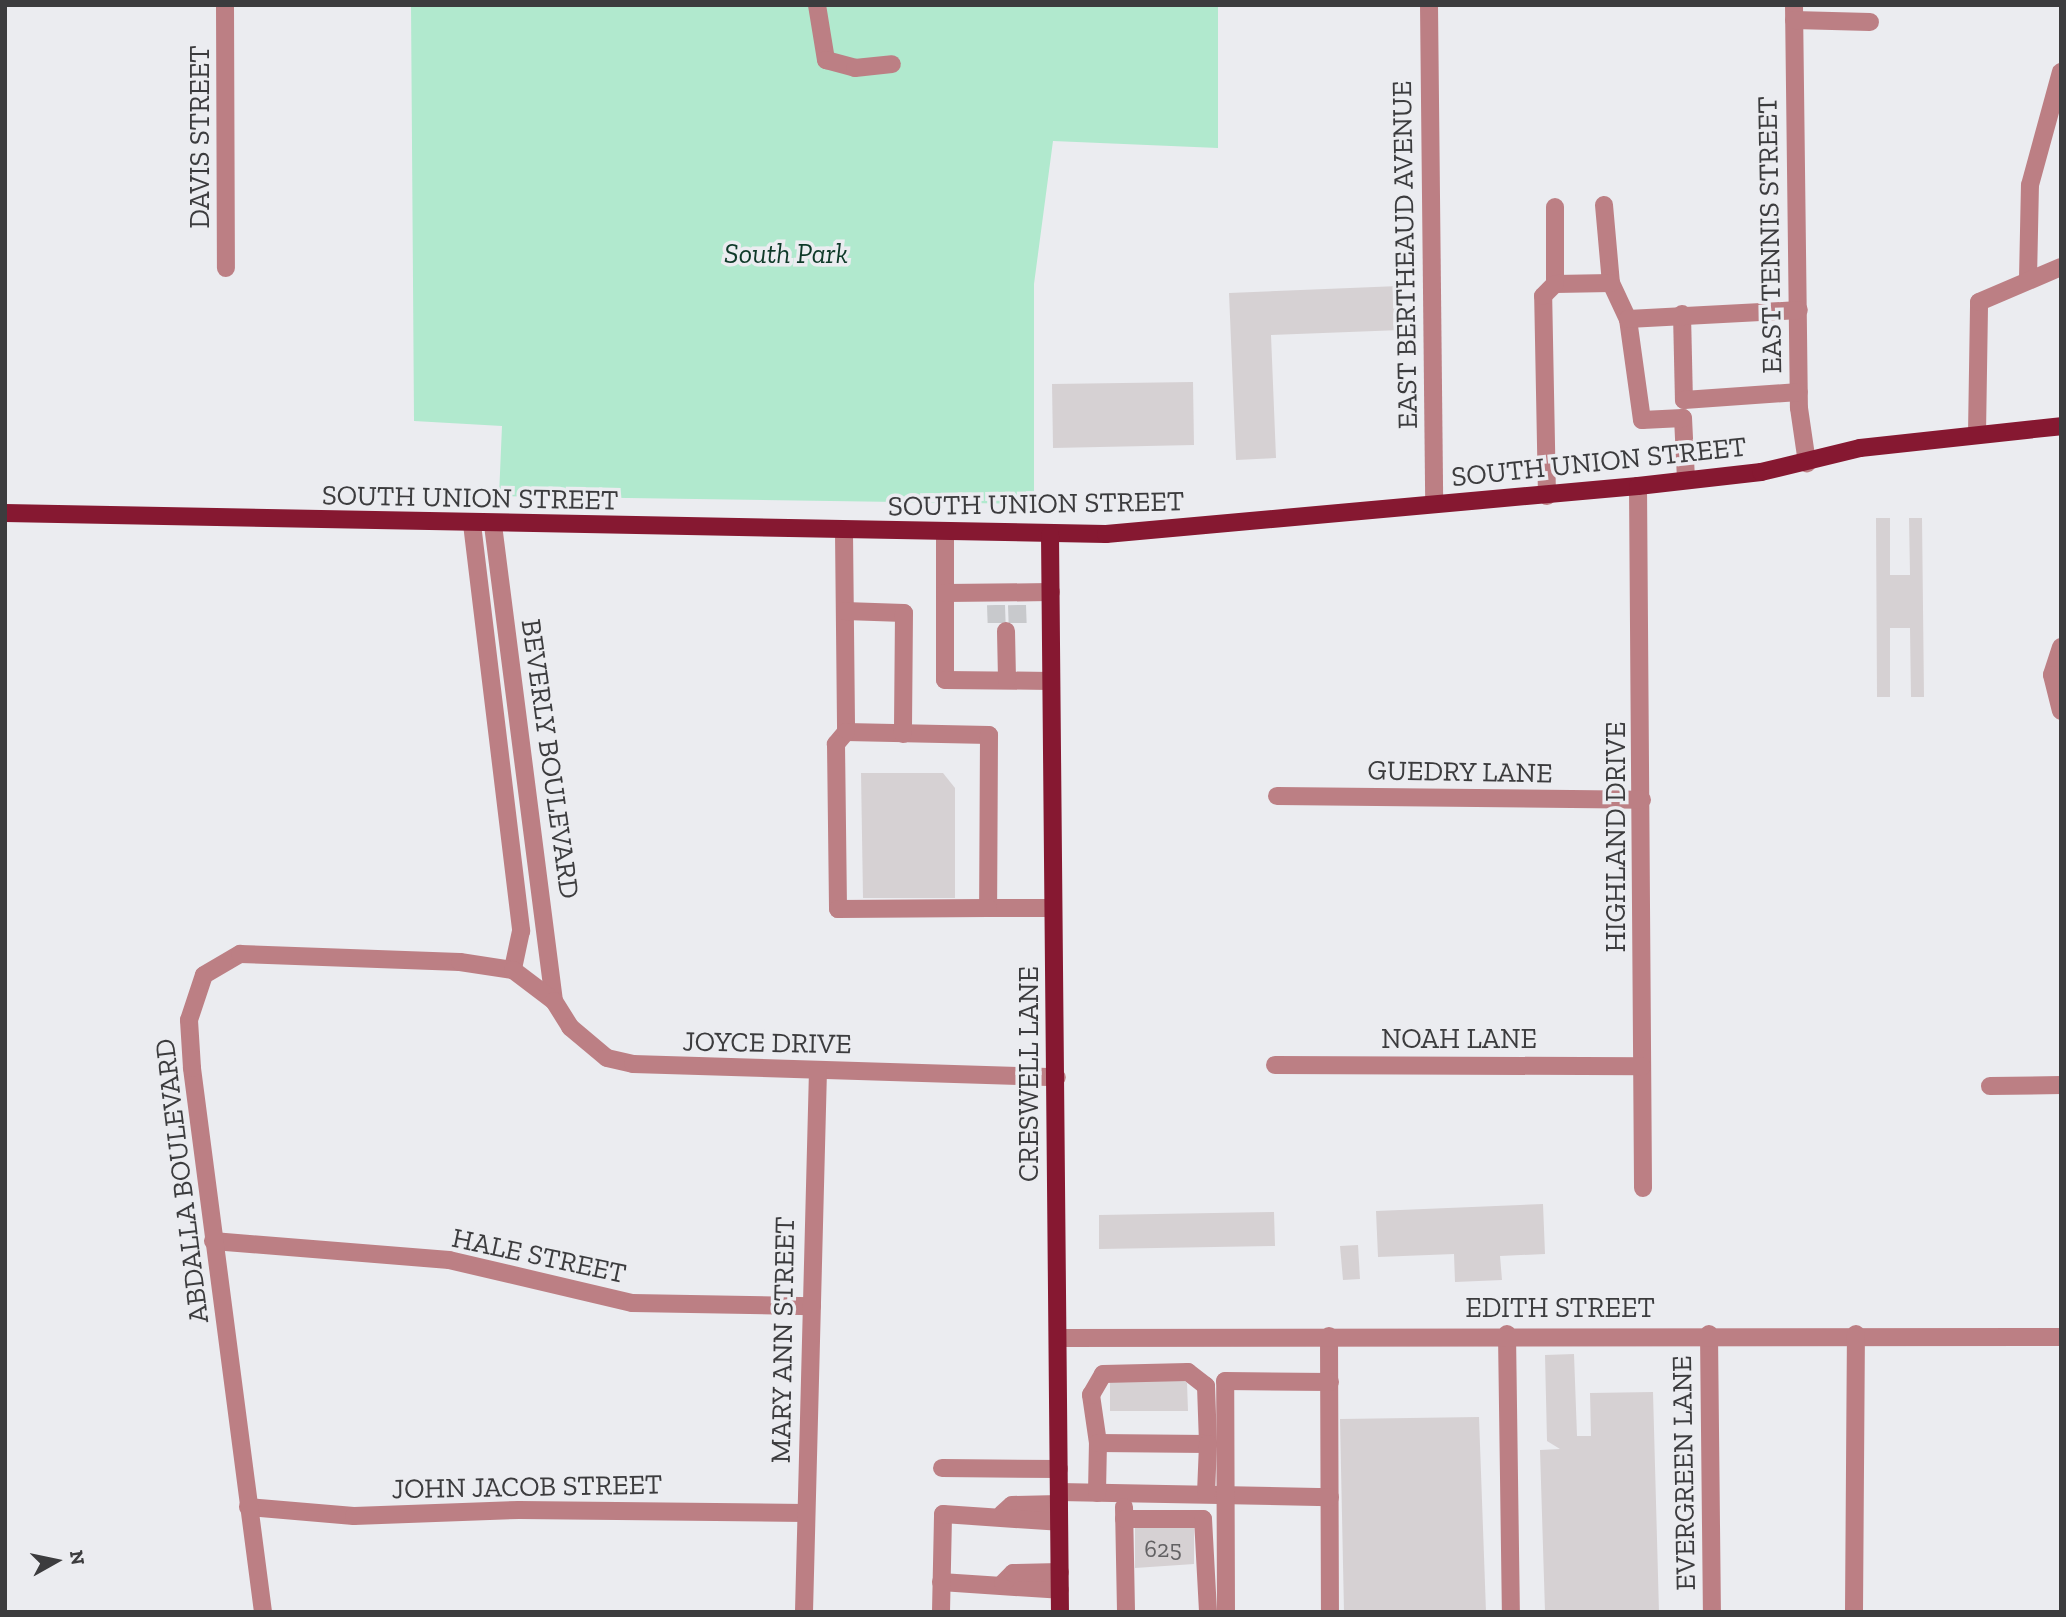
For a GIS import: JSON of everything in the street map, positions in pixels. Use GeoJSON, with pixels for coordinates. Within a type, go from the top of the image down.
{"type":"FeatureCollection","features":[{"type":"Feature","properties":{"kind":"main road","name":"SOUTH UNION STREET"},"geometry":{"type":"LineString","coordinates":[[5,513],[844,533],[1050,535],[1278,522],[1434,504],[1547,496],[1807,463],[1860,448],[2061,426]]}},
{"type":"Feature","properties":{"kind":"main road","name":"CRESWELL LANE"},"geometry":{"type":"LineString","coordinates":[[1050,535],[1060,1612]]}},
{"type":"Feature","properties":{"kind":"street","name":"DAVIS STREET"},"geometry":{"type":"LineString","coordinates":[[225,5],[226,268]]}},
{"type":"Feature","properties":{"kind":"street"},"geometry":{"type":"LineString","coordinates":[[817,5],[826,60],[856,68],[892,64]]}},
{"type":"Feature","properties":{"kind":"street","name":"EAST BERTHEAUD AVENUE"},"geometry":{"type":"LineString","coordinates":[[1429,5],[1434,504]]}},
{"type":"Feature","properties":{"kind":"street"},"geometry":{"type":"LineString","coordinates":[[1794,12],[1870,22]]}},
{"type":"Feature","properties":{"kind":"street","name":"EAST TENNIS STREET"},"geometry":{"type":"LineString","coordinates":[[1794,12],[1799,392],[1807,463]]}},
{"type":"Feature","properties":{"kind":"street"},"geometry":{"type":"LineString","coordinates":[[2028,279],[2030,185],[2061,72]]}},
{"type":"Feature","properties":{"kind":"street"},"geometry":{"type":"LineString","coordinates":[[1604,205],[1611,284],[1628,320],[1642,420],[1684,418]]}},
{"type":"Feature","properties":{"kind":"street"},"geometry":{"type":"LineString","coordinates":[[1547,496],[1544,296],[1555,284],[1555,208]]}},
{"type":"Feature","properties":{"kind":"street"},"geometry":{"type":"LineString","coordinates":[[1977,434],[1979,302],[2061,267]]}},
{"type":"Feature","properties":{"kind":"street"},"geometry":{"type":"LineString","coordinates":[[1555,284],[1611,284]]}},
{"type":"Feature","properties":{"kind":"street"},"geometry":{"type":"LineString","coordinates":[[1628,320],[1682,314],[1799,310]]}},
{"type":"Feature","properties":{"kind":"street"},"geometry":{"type":"LineString","coordinates":[[1682,314],[1686,479]]}},
{"type":"Feature","properties":{"kind":"street"},"geometry":{"type":"LineString","coordinates":[[1684,400],[1799,392]]}},
{"type":"Feature","properties":{"kind":"street","name":"HIGHLAND DRIVE"},"geometry":{"type":"LineString","coordinates":[[1638,486],[1643,1188]]}},
{"type":"Feature","properties":{"kind":"street","name":"BEVERLY BOULEVARD"},"geometry":{"type":"LineString","coordinates":[[472,524],[521,931],[513,970]]}},
{"type":"Feature","properties":{"kind":"street","name":"BEVERLY BOULEVARD"},"geometry":{"type":"LineString","coordinates":[[493,525],[554,1001]]}},
{"type":"Feature","properties":{"kind":"street"},"geometry":{"type":"LineString","coordinates":[[844,533],[846,732],[835,744],[838,909],[1053,908]]}},
{"type":"Feature","properties":{"kind":"street"},"geometry":{"type":"LineString","coordinates":[[945,534],[945,680],[1051,681]]}},
{"type":"Feature","properties":{"kind":"street"},"geometry":{"type":"LineString","coordinates":[[945,593],[1006,602],[1051,593]]}},
{"type":"Feature","properties":{"kind":"street"},"geometry":{"type":"LineString","coordinates":[[845,611],[904,613],[903,734]]}},
{"type":"Feature","properties":{"kind":"street"},"geometry":{"type":"LineString","coordinates":[[1007,631],[1007,680]]}},
{"type":"Feature","properties":{"kind":"street"},"geometry":{"type":"LineString","coordinates":[[2061,647],[2052,675],[2061,710]]}},
{"type":"Feature","properties":{"kind":"street"},"geometry":{"type":"LineString","coordinates":[[846,732],[989,735],[988,908]]}},
{"type":"Feature","properties":{"kind":"street","name":"GUEDRY LANE"},"geometry":{"type":"LineString","coordinates":[[1277,796],[1642,800]]}},
{"type":"Feature","properties":{"kind":"street"},"geometry":{"type":"LineString","coordinates":[[521,931],[545,927]]}},
{"type":"Feature","properties":{"kind":"street","name":"ABDALLA BOULEVARD"},"geometry":{"type":"LineString","coordinates":[[263,1612],[213,1241],[189,1020],[204,975],[240,954],[295,951],[513,970]]}},
{"type":"Feature","properties":{"kind":"street","name":"JOYCE DRIVE"},"geometry":{"type":"LineString","coordinates":[[513,970],[554,1001],[570,1027],[607,1058],[657,1067],[1057,1077]]}},
{"type":"Feature","properties":{"kind":"street","name":"NOAH LANE"},"geometry":{"type":"LineString","coordinates":[[1275,1065],[1643,1066]]}},
{"type":"Feature","properties":{"kind":"street","name":"MARY ANN STREET"},"geometry":{"type":"LineString","coordinates":[[804,1612],[818,1070]]}},
{"type":"Feature","properties":{"kind":"street"},"geometry":{"type":"LineString","coordinates":[[1990,1086],[2061,1085]]}},
{"type":"Feature","properties":{"kind":"street","name":"HALE STREET"},"geometry":{"type":"LineString","coordinates":[[213,1241],[449,1260],[632,1303],[811,1306]]}},
{"type":"Feature","properties":{"kind":"street"},"geometry":{"type":"LineString","coordinates":[[1507,1334],[1511,1612]]}},
{"type":"Feature","properties":{"kind":"street","name":"EDITH STREET"},"geometry":{"type":"LineString","coordinates":[[1059,1338],[1507,1334],[2061,1337]]}},
{"type":"Feature","properties":{"kind":"street","name":"EVERGREEN LANE"},"geometry":{"type":"LineString","coordinates":[[1709,1334],[1712,1612]]}},
{"type":"Feature","properties":{"kind":"street"},"geometry":{"type":"LineString","coordinates":[[1854,1612],[1856,1334]]}},
{"type":"Feature","properties":{"kind":"street"},"geometry":{"type":"LineString","coordinates":[[1329,1335],[1330,1612]]}},
{"type":"Feature","properties":{"kind":"street"},"geometry":{"type":"LineString","coordinates":[[1097,1493],[1098,1443],[1091,1395],[1103,1374],[1188,1372],[1206,1386],[1206,1494]]}},
{"type":"Feature","properties":{"kind":"street"},"geometry":{"type":"LineString","coordinates":[[1226,1612],[1225,1381],[1330,1382]]}},
{"type":"Feature","properties":{"kind":"street"},"geometry":{"type":"LineString","coordinates":[[1098,1443],[1208,1444]]}},
{"type":"Feature","properties":{"kind":"street"},"geometry":{"type":"LineString","coordinates":[[942,1468],[1059,1469]]}},
{"type":"Feature","properties":{"kind":"street"},"geometry":{"type":"LineString","coordinates":[[941,1612],[943,1514],[1002,1514],[1013,1522],[1097,1493],[1330,1497]]}},
{"type":"Feature","properties":{"kind":"street"},"geometry":{"type":"LineString","coordinates":[[1124,1493],[1126,1612]]}},
{"type":"Feature","properties":{"kind":"street","name":"JOHN JACOB STREET"},"geometry":{"type":"LineString","coordinates":[[248,1507],[354,1516],[519,1510],[806,1513]]}},
{"type":"Feature","properties":{"kind":"street"},"geometry":{"type":"LineString","coordinates":[[1124,1519],[1203,1519],[1208,1612]]}},
{"type":"Feature","properties":{"kind":"street"},"geometry":{"type":"LineString","coordinates":[[941,1583],[1003,1583],[1013,1590],[1060,1581]]}},
{"type":"Feature","properties":{"kind":"green space","name":"South Park"},"geometry":{"type":"Polygon","coordinates":[[[411,5],[1218,5],[1218,148],[1053,141],[1034,284],[1034,504],[499,496],[502,426],[414,421],[411,5]]]}},
{"type":"Feature","properties":{"kind":"building"},"geometry":{"type":"Polygon","coordinates":[[[1399,286],[1401,330],[1271,335],[1276,458],[1236,460],[1229,293],[1399,286]]]}},
{"type":"Feature","properties":{"kind":"building"},"geometry":{"type":"Polygon","coordinates":[[[1193,382],[1194,445],[1053,448],[1052,384],[1193,382]]]}},
{"type":"Feature","properties":{"kind":"building"},"geometry":{"type":"Polygon","coordinates":[[[1876,518],[1890,518],[1890,575],[1910,575],[1909,518],[1922,518],[1924,697],[1911,697],[1910,628],[1890,628],[1890,697],[1877,697],[1876,518]]]}},
{"type":"Feature","properties":{"kind":"building"},"geometry":{"type":"Polygon","coordinates":[[[861,773],[943,773],[955,788],[955,898],[863,898],[861,773]]]}},
{"type":"Feature","properties":{"kind":"building"},"geometry":{"type":"Polygon","coordinates":[[[1543,1204],[1545,1254],[1500,1256],[1502,1280],[1455,1282],[1454,1254],[1378,1257],[1376,1211],[1543,1204]]]}},
{"type":"Feature","properties":{"kind":"building"},"geometry":{"type":"Polygon","coordinates":[[[1274,1212],[1275,1246],[1099,1249],[1099,1215],[1274,1212]]]}},
{"type":"Feature","properties":{"kind":"building"},"geometry":{"type":"Polygon","coordinates":[[[1358,1245],[1360,1279],[1343,1280],[1340,1246],[1358,1245]]]}},
{"type":"Feature","properties":{"kind":"building"},"geometry":{"type":"Polygon","coordinates":[[[1574,1354],[1577,1436],[1591,1436],[1590,1393],[1653,1392],[1659,1612],[1545,1612],[1540,1450],[1560,1449],[1547,1441],[1545,1355],[1574,1354]]]}},
{"type":"Feature","properties":{"kind":"building"},"geometry":{"type":"Polygon","coordinates":[[[1180,1377],[1187,1383],[1188,1411],[1110,1411],[1110,1378],[1180,1377]]]}},
{"type":"Feature","properties":{"kind":"building"},"geometry":{"type":"Polygon","coordinates":[[[1479,1417],[1486,1612],[1344,1612],[1340,1419],[1479,1417]]]}},
{"type":"Feature","properties":{"kind":"building"},"geometry":{"type":"Polygon","coordinates":[[[1194,1527],[1194,1564],[1135,1568],[1135,1528],[1194,1527]]]}},
{"type":"Feature","properties":{"kind":"tunnel"},"geometry":{"type":"LineString","coordinates":[[996,605],[997,631]]}},
{"type":"Feature","properties":{"kind":"tunnel"},"geometry":{"type":"LineString","coordinates":[[1017,605],[1018,630]]}}]}
